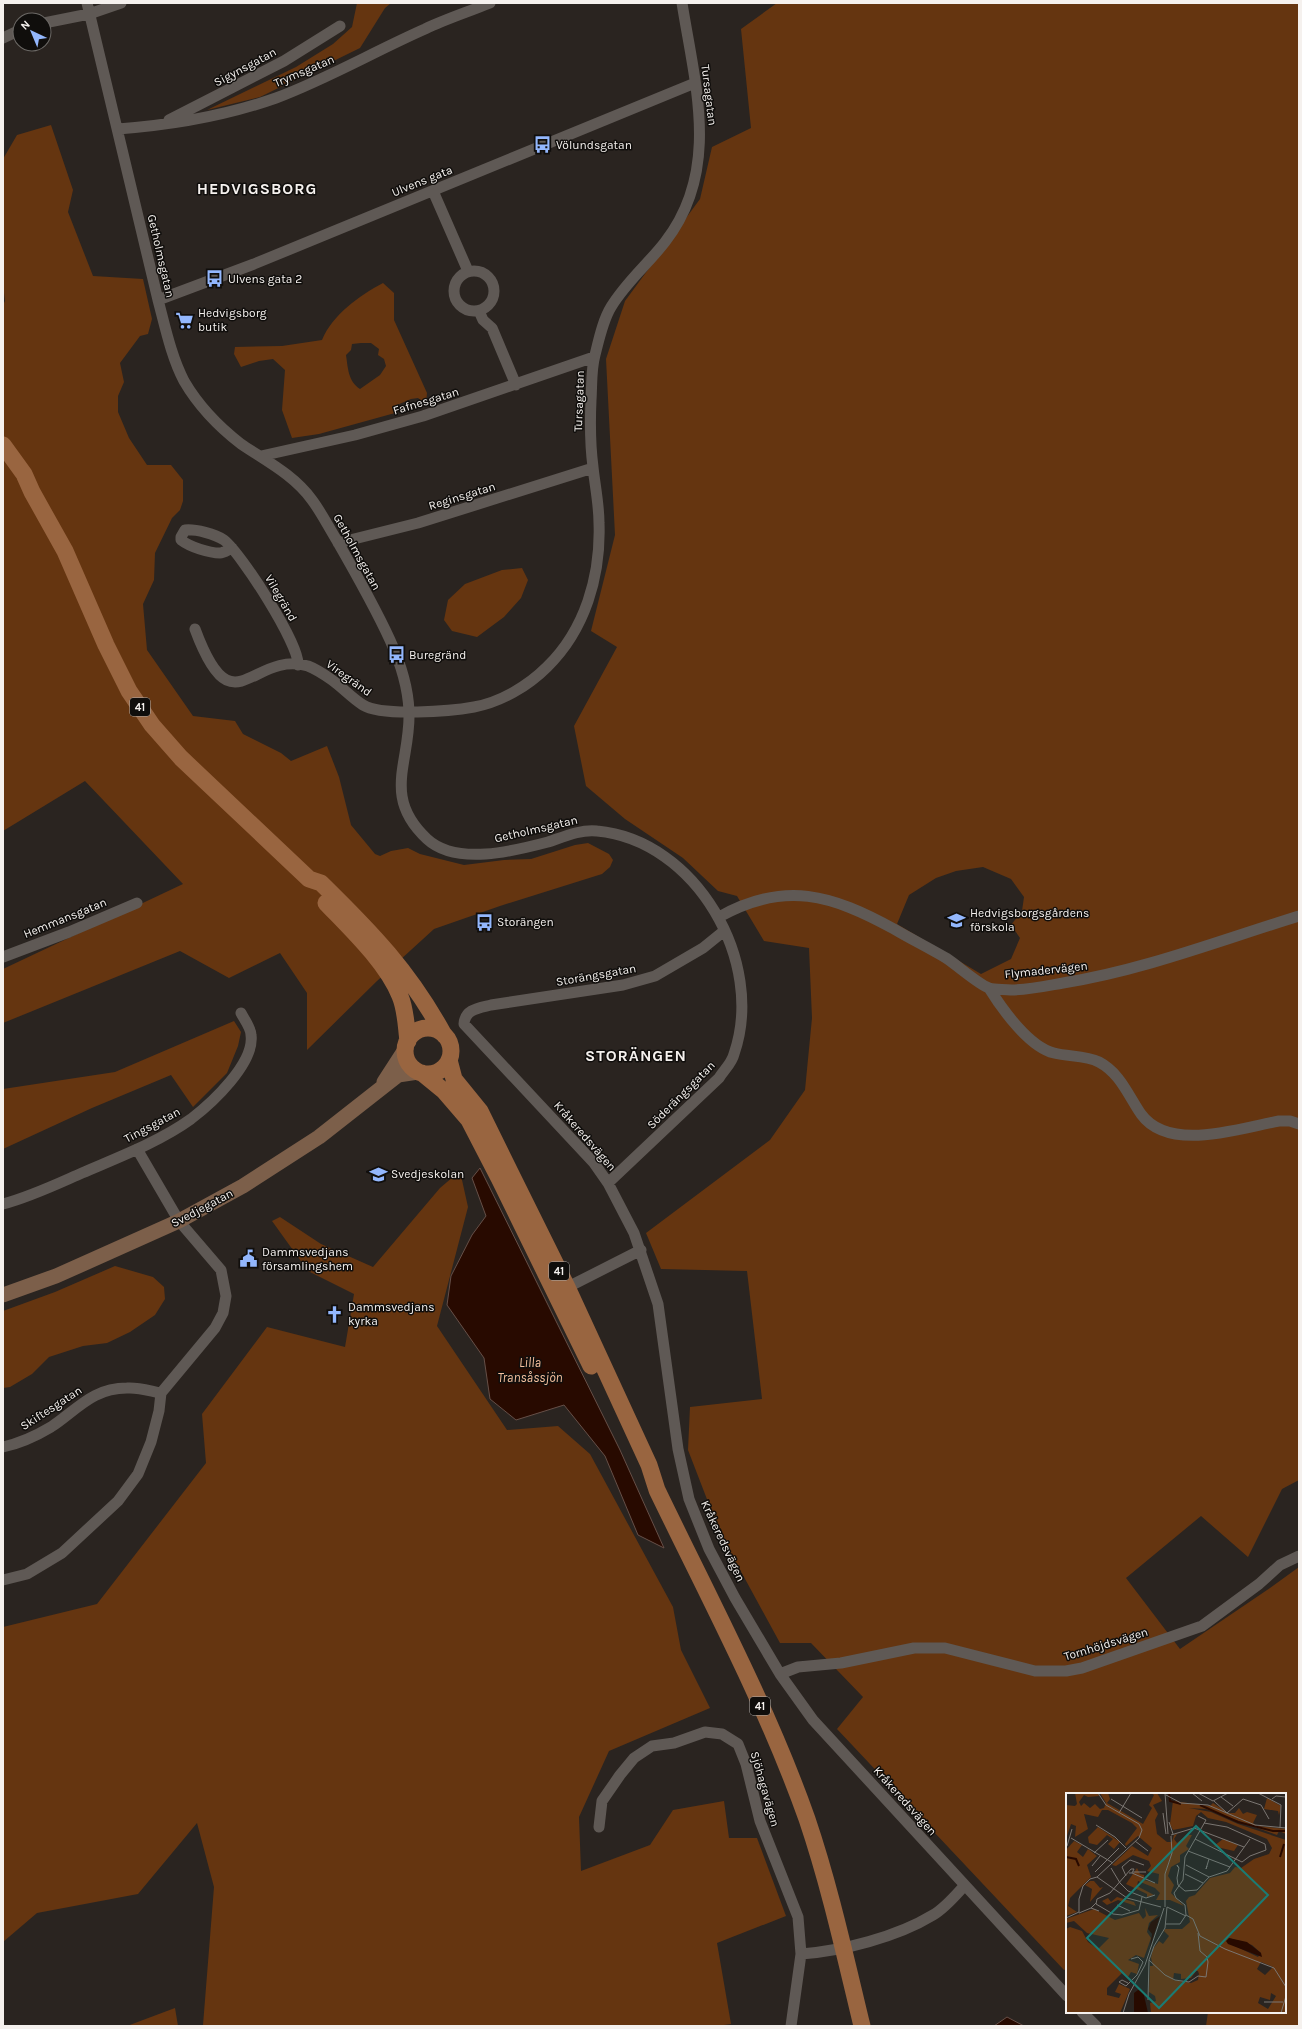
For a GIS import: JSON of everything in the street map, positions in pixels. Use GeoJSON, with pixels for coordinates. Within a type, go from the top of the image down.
{"type":"FeatureCollection","features":[{"type":"Feature","properties":{"kind":"main road","name":"41"},"geometry":{"type":"LineString","coordinates":[[3,445],[24,474],[32,492],[65,551],[106,645],[129,691],[152,725],[181,758],[309,879],[314,891],[368,949],[400,995],[404,1008],[408,1062],[444,1091],[469,1120],[499,1178],[561,1290],[649,1465],[657,1490],[754,1692],[788,1769],[822,1863],[862,2026]]}},
{"type":"Feature","properties":{"kind":"main road","name":"41"},"geometry":{"type":"LineString","coordinates":[[3,461],[18,479],[32,492]]}},
{"type":"Feature","properties":{"kind":"main road","name":"41"},"geometry":{"type":"LineString","coordinates":[[309,879],[321,883],[378,940],[414,985],[450,1046],[449,1060],[454,1079],[480,1111],[561,1290]]}},
{"type":"Feature","properties":{"kind":"main road"},"geometry":{"type":"LineString","coordinates":[[407,1044],[415,1033],[424,1029],[435,1030],[444,1035]]}},
{"type":"Feature","properties":{"kind":"main road"},"geometry":{"type":"LineString","coordinates":[[420,1072],[438,1072],[449,1060]]}},
{"type":"Feature","properties":{"kind":"street"},"geometry":{"type":"LineString","coordinates":[[52,20],[88,8],[121,3]]}},
{"type":"Feature","properties":{"kind":"street","name":"Trymsgatan"},"geometry":{"type":"LineString","coordinates":[[118,128],[159,125],[201,118],[276,98],[314,82],[425,28],[490,3]]}},
{"type":"Feature","properties":{"kind":"street","name":"Tursagatan"},"geometry":{"type":"LineString","coordinates":[[409,712],[447,712],[483,705],[523,687],[539,675],[568,643],[576,631],[586,607],[595,573],[599,542],[599,522],[590,427],[594,357],[609,310],[633,277],[666,240],[686,204],[697,175],[701,140],[695,83],[682,3]]}},
{"type":"Feature","properties":{"kind":"street","name":"Getholmsgatan"},"geometry":{"type":"LineString","coordinates":[[88,8],[158,300],[183,380],[200,404],[220,426],[243,445],[261,456],[296,482],[313,500],[338,543],[390,641],[401,668],[409,712],[408,739],[401,774],[401,789],[406,814],[412,823],[429,842],[453,853],[471,855],[517,849],[592,830],[615,833],[637,840],[652,848],[672,862],[704,894],[719,917]]}},
{"type":"Feature","properties":{"kind":"street","name":"Sigynsgatan"},"geometry":{"type":"LineString","coordinates":[[159,125],[284,61],[340,26]]}},
{"type":"Feature","properties":{"kind":"street","name":"Ulvens gata"},"geometry":{"type":"LineString","coordinates":[[158,300],[254,264],[695,83]]}},
{"type":"Feature","properties":{"kind":"street"},"geometry":{"type":"LineString","coordinates":[[433,191],[468,271]]}},
{"type":"Feature","properties":{"kind":"street"},"geometry":{"type":"LineString","coordinates":[[468,271],[482,272],[488,275],[495,290],[490,303],[479,311],[467,310],[461,307],[456,301],[454,293],[457,279],[468,271]]}},
{"type":"Feature","properties":{"kind":"street"},"geometry":{"type":"LineString","coordinates":[[479,311],[483,320],[492,328],[516,385]]}},
{"type":"Feature","properties":{"kind":"street","name":"Fafnesgatan"},"geometry":{"type":"LineString","coordinates":[[261,456],[355,435],[423,416],[594,357]]}},
{"type":"Feature","properties":{"kind":"street","name":"Reginsgatan"},"geometry":{"type":"LineString","coordinates":[[338,543],[418,523],[593,468]]}},
{"type":"Feature","properties":{"kind":"street","name":"Vilegränd"},"geometry":{"type":"LineString","coordinates":[[232,548],[254,577],[278,617],[294,646],[298,659],[298,665]]}},
{"type":"Feature","properties":{"kind":"street"},"geometry":{"type":"LineString","coordinates":[[195,629],[214,670],[220,676],[232,682],[244,681],[280,666],[298,665]]}},
{"type":"Feature","properties":{"kind":"street","name":"Viregränd"},"geometry":{"type":"LineString","coordinates":[[298,665],[308,666],[318,671],[368,708],[409,712]]}},
{"type":"Feature","properties":{"kind":"street","name":"Flymadervägen"},"geometry":{"type":"LineString","coordinates":[[719,917],[753,901],[790,894],[840,903],[865,913],[946,958],[989,988],[1012,990],[1098,978],[1164,960],[1299,916]]}},
{"type":"Feature","properties":{"kind":"street","name":"Hemmansgatan"},"geometry":{"type":"LineString","coordinates":[[3,957],[69,932],[137,903]]}},
{"type":"Feature","properties":{"kind":"street","name":"Söderängsgatan"},"geometry":{"type":"LineString","coordinates":[[608,1183],[719,1078],[734,1057],[743,1016],[741,991],[736,964],[719,917]]}},
{"type":"Feature","properties":{"kind":"street","name":"Storängsgatan"},"geometry":{"type":"LineString","coordinates":[[464,1019],[472,1010],[491,1005],[623,985],[655,976],[703,948],[724,931]]}},
{"type":"Feature","properties":{"kind":"street"},"geometry":{"type":"LineString","coordinates":[[989,988],[1003,1011],[1039,1045],[1053,1053],[1085,1058],[1099,1062],[1118,1078],[1141,1115],[1170,1134],[1193,1136],[1212,1134],[1279,1121],[1290,1121],[1299,1124]]}},
{"type":"Feature","properties":{"kind":"street","name":"Tingsgatan"},"geometry":{"type":"LineString","coordinates":[[3,1204],[63,1181],[137,1149],[191,1119],[214,1100],[238,1072],[250,1052],[251,1034],[241,1013]]}},
{"type":"Feature","properties":{"kind":"street","name":"Kråkeredsvägen"},"geometry":{"type":"LineString","coordinates":[[464,1019],[466,1027],[594,1163],[608,1183],[641,1250],[658,1304],[678,1449],[689,1498],[712,1555],[735,1598],[780,1674],[813,1720],[964,1886],[1066,1995]]}},
{"type":"Feature","properties":{"kind":"street","name":"Svedjegatan"},"geometry":{"type":"LineString","coordinates":[[382,1086],[407,1044]]}},
{"type":"Feature","properties":{"kind":"street","name":"Svedjegatan"},"geometry":{"type":"LineString","coordinates":[[3,1296],[56,1276],[178,1221],[249,1182],[319,1137],[356,1110],[382,1086],[398,1075],[420,1072]]}},
{"type":"Feature","properties":{"kind":"street"},"geometry":{"type":"LineString","coordinates":[[3,1580],[28,1574],[62,1553],[118,1501],[138,1474],[150,1442],[159,1411],[161,1393],[215,1328],[223,1313],[226,1296],[221,1270],[178,1221],[137,1149]]}},
{"type":"Feature","properties":{"kind":"street"},"geometry":{"type":"LineString","coordinates":[[561,1290],[641,1250]]}},
{"type":"Feature","properties":{"kind":"street","name":"Skiftesgatan"},"geometry":{"type":"LineString","coordinates":[[3,1447],[22,1442],[34,1436],[52,1426],[84,1400],[107,1391],[127,1388],[161,1393]]}},
{"type":"Feature","properties":{"kind":"street","name":"Tornhöjdsvägen"},"geometry":{"type":"LineString","coordinates":[[780,1674],[798,1667],[841,1663],[914,1648],[945,1648],[1035,1671],[1066,1671],[1082,1668],[1202,1626],[1259,1584],[1280,1565],[1299,1556]]}},
{"type":"Feature","properties":{"kind":"street","name":"Sjöhagavägen"},"geometry":{"type":"LineString","coordinates":[[599,1827],[602,1801],[634,1758],[652,1746],[674,1743],[705,1732],[722,1734],[738,1744],[746,1764],[760,1821],[798,1916],[801,1954],[791,2026]]}},
{"type":"Feature","properties":{"kind":"street"},"geometry":{"type":"LineString","coordinates":[[801,1954],[819,1953],[875,1939],[914,1924],[934,1914],[954,1897],[964,1886]]}},
{"type":"Feature","properties":{"kind":"street"},"geometry":{"type":"LineString","coordinates":[[1083,2013],[1096,2026]]}},
{"type":"Feature","properties":{"kind":"shaded area"},"geometry":{"type":"Polygon","coordinates":[[[357,3],[391,3],[385,8],[360,48],[260,97],[207,110],[296,67],[333,44],[352,27],[357,3]]]}},
{"type":"Feature","properties":{"kind":"shaded area"},"geometry":{"type":"Polygon","coordinates":[[[777,3],[1299,3],[1299,1480],[1282,1489],[1248,1557],[1201,1516],[1126,1578],[1180,1649],[1299,1567],[1299,2026],[1206,2026],[1208,2013],[1286,2013],[1286,1793],[1066,1793],[1066,1969],[1064,1970],[837,1729],[863,1697],[811,1643],[780,1643],[720,1533],[688,1450],[690,1407],[762,1399],[747,1271],[661,1269],[646,1233],[770,1140],[805,1090],[812,1018],[809,948],[764,941],[737,896],[718,891],[683,858],[625,819],[586,786],[574,726],[617,647],[591,631],[615,535],[606,359],[625,301],[700,199],[712,147],[751,128],[741,29],[777,3]],[[983,867],[956,871],[936,878],[909,895],[897,924],[981,974],[1011,959],[1020,938],[1011,925],[1022,911],[1024,897],[1011,879],[983,867]]]}},
{"type":"Feature","properties":{"kind":"shaded area"},"geometry":{"type":"Polygon","coordinates":[[[51,125],[73,190],[68,212],[93,276],[143,279],[152,319],[148,334],[140,336],[120,363],[124,382],[118,396],[118,412],[129,438],[147,465],[171,465],[183,480],[183,501],[180,510],[172,518],[155,553],[154,580],[143,604],[147,650],[193,716],[235,721],[243,734],[281,753],[291,761],[327,746],[339,777],[351,825],[375,854],[380,856],[391,851],[408,848],[420,854],[464,865],[504,860],[531,859],[575,845],[588,843],[609,854],[613,860],[610,867],[602,874],[500,906],[434,929],[377,981],[307,1050],[307,993],[280,953],[229,978],[180,951],[3,1023],[3,969],[183,884],[85,781],[3,831],[3,305],[5,301],[3,285],[3,159],[17,135],[51,125]]]}},
{"type":"Feature","properties":{"kind":"shaded area"},"geometry":{"type":"Polygon","coordinates":[[[383,283],[394,293],[394,320],[427,393],[426,404],[418,398],[411,399],[397,405],[395,413],[319,434],[292,438],[282,410],[285,370],[273,359],[259,361],[241,367],[234,354],[235,347],[282,346],[322,340],[333,322],[340,314],[356,300],[383,283]],[[371,343],[352,344],[351,350],[346,355],[351,378],[360,389],[380,375],[386,366],[384,359],[378,355],[379,349],[371,343]]]}},
{"type":"Feature","properties":{"kind":"shaded area"},"geometry":{"type":"Polygon","coordinates":[[[522,568],[528,580],[521,598],[504,617],[477,637],[452,631],[444,620],[448,600],[465,584],[502,570],[522,568]]]}},
{"type":"Feature","properties":{"kind":"shaded area"},"geometry":{"type":"Polygon","coordinates":[[[234,1021],[241,1032],[238,1046],[227,1073],[193,1107],[171,1075],[92,1108],[3,1149],[3,1089],[115,1072],[234,1021]]]}},
{"type":"Feature","properties":{"kind":"shaded area"},"geometry":{"type":"Polygon","coordinates":[[[460,1171],[468,1207],[437,1326],[507,1430],[558,1426],[590,1454],[673,1607],[681,1650],[710,1708],[609,1751],[579,1817],[581,1871],[650,1845],[673,1810],[724,1801],[729,1838],[757,1838],[786,1916],[717,1943],[731,2024],[717,2026],[197,2026],[203,2025],[214,1887],[197,1823],[138,1894],[37,1913],[3,1942],[3,1627],[97,1604],[206,1463],[202,1414],[267,1327],[345,1347],[354,1294],[308,1271],[272,1221],[280,1217],[321,1244],[373,1267],[440,1188],[460,1171]]]}},
{"type":"Feature","properties":{"kind":"shaded area"},"geometry":{"type":"Polygon","coordinates":[[[115,1266],[153,1277],[164,1287],[165,1299],[155,1315],[130,1332],[107,1343],[83,1346],[49,1357],[32,1374],[10,1387],[3,1388],[3,1311],[55,1292],[115,1266]]]}},
{"type":"Feature","properties":{"kind":"shaded area"},"geometry":{"type":"Polygon","coordinates":[[[175,2008],[178,2026],[127,2026],[175,2008]]]}},
{"type":"Feature","properties":{"kind":"water","name":"Lilla Transåssjön"},"geometry":{"type":"Polygon","coordinates":[[[480,1168],[620,1450],[664,1548],[638,1535],[605,1456],[564,1405],[516,1420],[490,1399],[484,1358],[447,1305],[451,1276],[472,1235],[486,1216],[472,1178],[480,1168]]]}},
{"type":"Feature","properties":{"kind":"water"},"geometry":{"type":"Polygon","coordinates":[[[1007,2017],[1024,2026],[994,2026],[1007,2017]]]}},
{"type":"Feature","properties":{"kind":"place","name":"Völundsgatan"},"geometry":{"type":"Point","coordinates":[543,145]}},
{"type":"Feature","properties":{"kind":"place","name":"Ulvens gata 2"},"geometry":{"type":"Point","coordinates":[215,279]}},
{"type":"Feature","properties":{"kind":"place","name":"Hedvigsborg butik"},"geometry":{"type":"Point","coordinates":[185,320]}},
{"type":"Feature","properties":{"kind":"place","name":"Buregränd"},"geometry":{"type":"Point","coordinates":[396,655]}},
{"type":"Feature","properties":{"kind":"place","name":"Hedvigsborgsgårdens förskola"},"geometry":{"type":"Point","coordinates":[957,920]}},
{"type":"Feature","properties":{"kind":"place","name":"Storängen"},"geometry":{"type":"Point","coordinates":[484,922]}},
{"type":"Feature","properties":{"kind":"place","name":"Svedjeskolan"},"geometry":{"type":"Point","coordinates":[378,1174]}},
{"type":"Feature","properties":{"kind":"place","name":"Dammsvedjans församlingshem"},"geometry":{"type":"Point","coordinates":[249,1259]}},
{"type":"Feature","properties":{"kind":"place","name":"Dammsvedjans kyrka"},"geometry":{"type":"Point","coordinates":[335,1314]}},
{"type":"Feature","properties":{"kind":"district","name":"HEDVIGSBORG"},"geometry":{"type":"Point","coordinates":[257,188]}},
{"type":"Feature","properties":{"kind":"district","name":"STORÄNGEN"},"geometry":{"type":"Point","coordinates":[636,1055]}}]}
